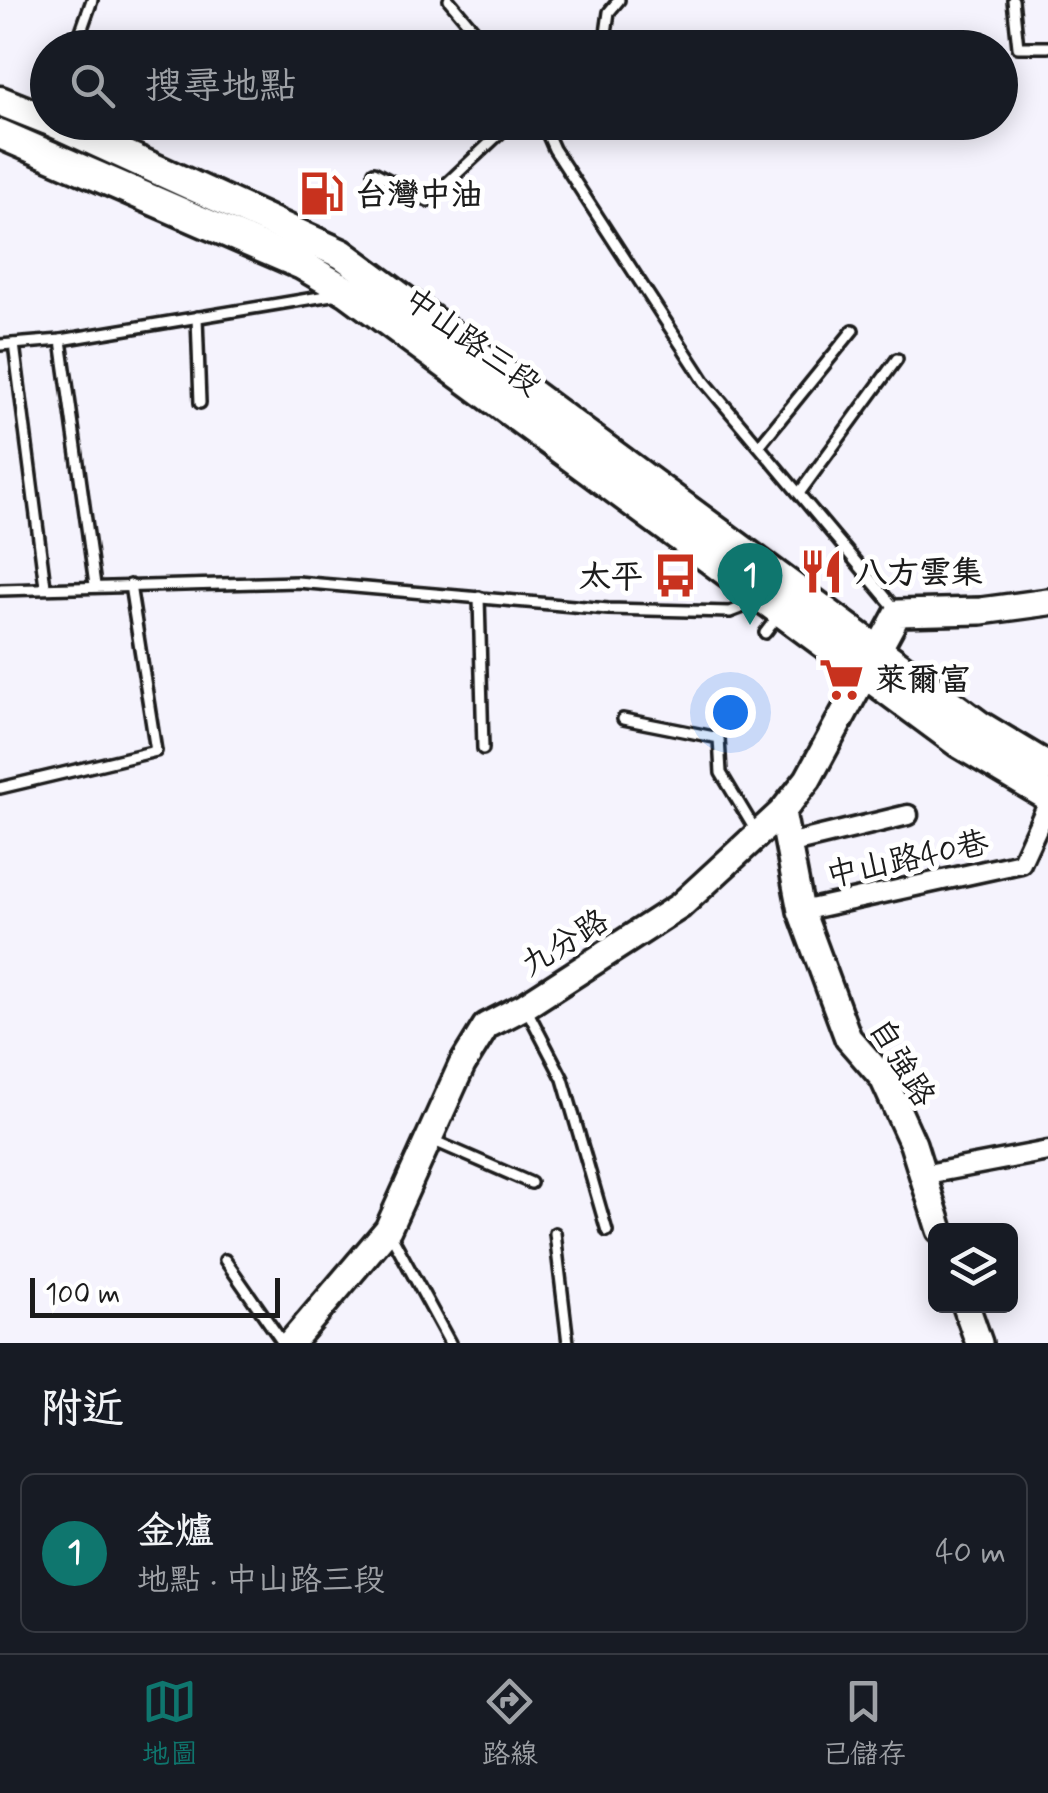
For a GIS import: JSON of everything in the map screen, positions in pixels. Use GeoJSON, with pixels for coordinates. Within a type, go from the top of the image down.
{"type":"FeatureCollection","features":[{"type":"Feature","properties":{"kind":"main road","name":"中山路三段"},"geometry":{"type":"LineString","coordinates":[[0,101],[30,113]]}},
{"type":"Feature","properties":{"kind":"main road","name":"中山路三段"},"geometry":{"type":"LineString","coordinates":[[0,134],[302,265],[355,280],[786,580],[871,660]]}},
{"type":"Feature","properties":{"kind":"main road","name":"中山路三段"},"geometry":{"type":"LineString","coordinates":[[94,140],[286,225],[770,615],[871,660]]}},
{"type":"Feature","properties":{"kind":"main road"},"geometry":{"type":"LineString","coordinates":[[871,660],[1048,767]]}},
{"type":"Feature","properties":{"kind":"main road"},"geometry":{"type":"LineString","coordinates":[[871,660],[958,743],[1048,796]]}},
{"type":"Feature","properties":{"kind":"street"},"geometry":{"type":"LineString","coordinates":[[898,613],[980,610],[1048,602]]}},
{"type":"Feature","properties":{"kind":"street","name":"九分路"},"geometry":{"type":"LineString","coordinates":[[290,1342],[388,1229],[462,1065],[486,1026],[525,1006],[680,906],[782,812],[808,780],[898,613]]}},
{"type":"Feature","properties":{"kind":"street","name":"中山路40巷"},"geometry":{"type":"LineString","coordinates":[[801,911],[871,900],[1021,863],[1048,804]]}},
{"type":"Feature","properties":{"kind":"street","name":"自強路"},"geometry":{"type":"LineString","coordinates":[[782,812],[801,911],[848,1038],[883,1078],[938,1223]]}},
{"type":"Feature","properties":{"kind":"street"},"geometry":{"type":"LineString","coordinates":[[788,844],[908,815]]}},
{"type":"Feature","properties":{"kind":"street"},"geometry":{"type":"LineString","coordinates":[[922,1175],[1048,1151]]}},
{"type":"Feature","properties":{"kind":"street"},"geometry":{"type":"LineString","coordinates":[[968,1313],[979,1343]]}},
{"type":"Feature","properties":{"kind":"lane"},"geometry":{"type":"LineString","coordinates":[[81,30],[92,0]]}},
{"type":"Feature","properties":{"kind":"lane"},"geometry":{"type":"LineString","coordinates":[[448,0],[474,30]]}},
{"type":"Feature","properties":{"kind":"lane"},"geometry":{"type":"LineString","coordinates":[[607,30],[610,12],[619,0]]}},
{"type":"Feature","properties":{"kind":"lane"},"geometry":{"type":"LineString","coordinates":[[1013,0],[1016,30]]}},
{"type":"Feature","properties":{"kind":"lane"},"geometry":{"type":"LineString","coordinates":[[1018,48],[1048,47]]}},
{"type":"Feature","properties":{"kind":"lane"},"geometry":{"type":"LineString","coordinates":[[374,172],[428,201],[493,140]]}},
{"type":"Feature","properties":{"kind":"lane"},"geometry":{"type":"LineString","coordinates":[[553,140],[705,382],[898,613]]}},
{"type":"Feature","properties":{"kind":"lane"},"geometry":{"type":"LineString","coordinates":[[0,345],[61,340],[197,317],[355,280]]}},
{"type":"Feature","properties":{"kind":"lane"},"geometry":{"type":"LineString","coordinates":[[197,317],[200,403]]}},
{"type":"Feature","properties":{"kind":"lane"},"geometry":{"type":"LineString","coordinates":[[759,446],[853,330]]}},
{"type":"Feature","properties":{"kind":"lane"},"geometry":{"type":"LineString","coordinates":[[61,340],[94,585]]}},
{"type":"Feature","properties":{"kind":"lane"},"geometry":{"type":"LineString","coordinates":[[14,344],[44,586]]}},
{"type":"Feature","properties":{"kind":"lane"},"geometry":{"type":"LineString","coordinates":[[800,492],[897,359]]}},
{"type":"Feature","properties":{"kind":"lane"},"geometry":{"type":"LineString","coordinates":[[770,615],[786,580]]}},
{"type":"Feature","properties":{"kind":"lane"},"geometry":{"type":"LineString","coordinates":[[770,615],[786,580]]}},
{"type":"Feature","properties":{"kind":"lane"},"geometry":{"type":"LineString","coordinates":[[0,590],[297,582],[608,609],[770,615]]}},
{"type":"Feature","properties":{"kind":"lane"},"geometry":{"type":"LineString","coordinates":[[0,788],[156,752],[130,585]]}},
{"type":"Feature","properties":{"kind":"lane"},"geometry":{"type":"LineString","coordinates":[[479,597],[484,749]]}},
{"type":"Feature","properties":{"kind":"lane"},"geometry":{"type":"LineString","coordinates":[[623,720],[719,738],[721,773],[758,835]]}},
{"type":"Feature","properties":{"kind":"lane"},"geometry":{"type":"LineString","coordinates":[[525,1006],[563,1079],[607,1231]]}},
{"type":"Feature","properties":{"kind":"lane"},"geometry":{"type":"LineString","coordinates":[[429,1139],[531,1183]]}},
{"type":"Feature","properties":{"kind":"lane"},"geometry":{"type":"LineString","coordinates":[[388,1229],[450,1343]]}},
{"type":"Feature","properties":{"kind":"lane"},"geometry":{"type":"LineString","coordinates":[[555,1233],[568,1343]]}},
{"type":"Feature","properties":{"kind":"lane"},"geometry":{"type":"LineString","coordinates":[[225,1260],[290,1342]]}},
{"type":"Feature","properties":{"kind":"place","name":"台灣中油"},"geometry":{"type":"Point","coordinates":[322,194]}},
{"type":"Feature","properties":{"kind":"place","name":"八方雲集"},"geometry":{"type":"Point","coordinates":[822,572]}},
{"type":"Feature","properties":{"kind":"place","name":"太平"},"geometry":{"type":"Point","coordinates":[676,576]}},
{"type":"Feature","properties":{"kind":"place","name":"金爐"},"geometry":{"type":"Point","coordinates":[750,625]}},
{"type":"Feature","properties":{"kind":"place","name":"萊爾富"},"geometry":{"type":"Point","coordinates":[842,679]}}]}
